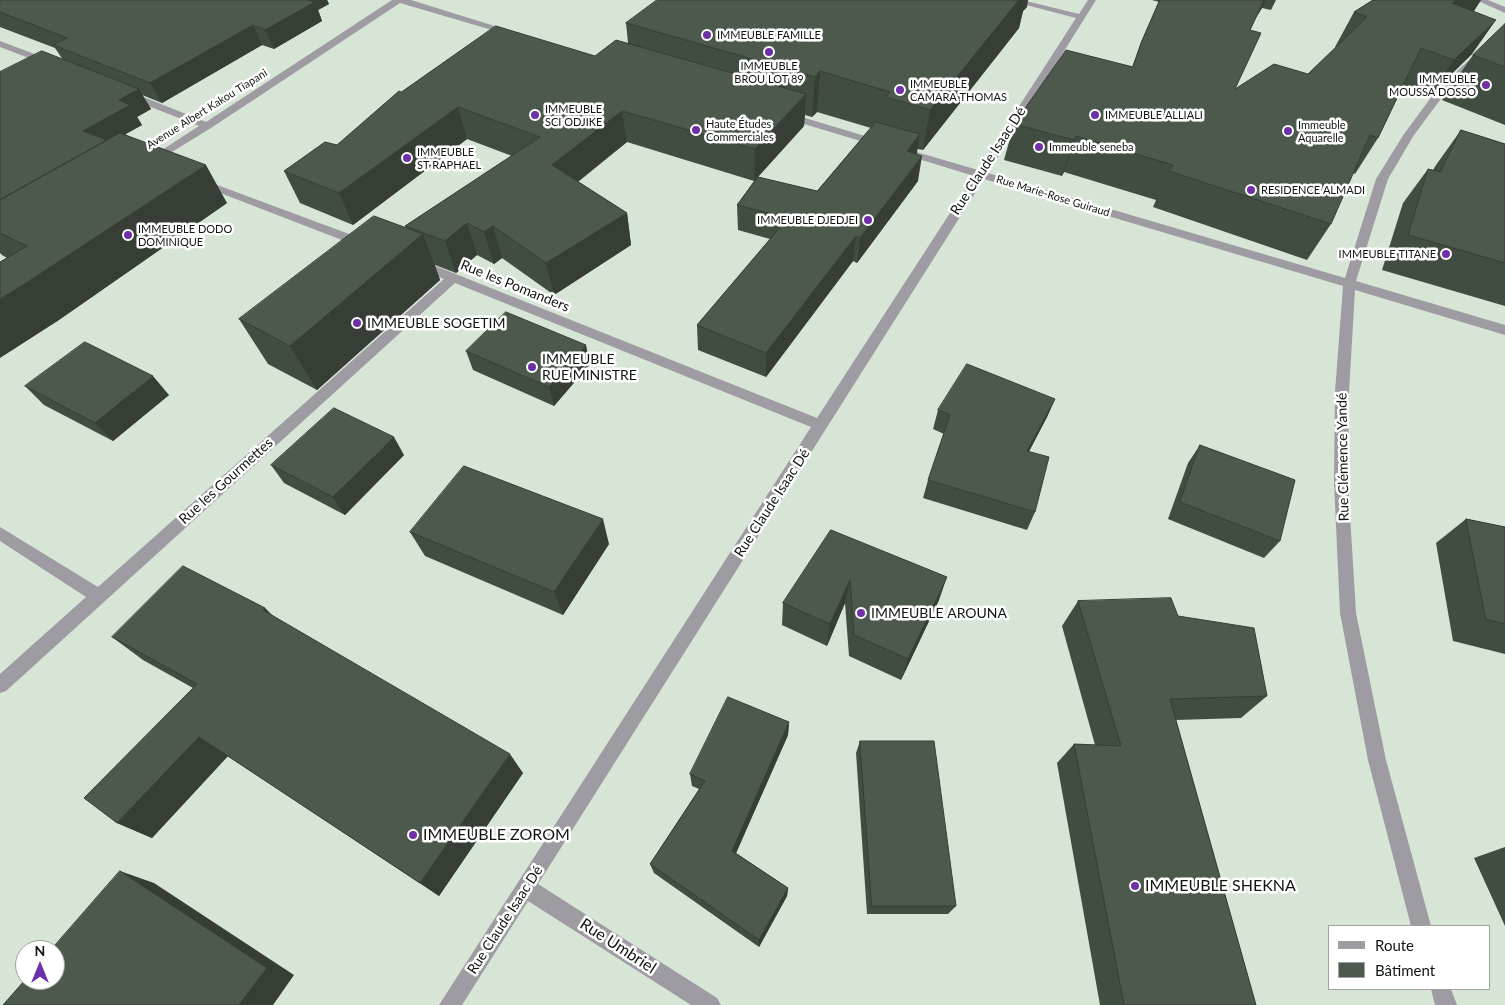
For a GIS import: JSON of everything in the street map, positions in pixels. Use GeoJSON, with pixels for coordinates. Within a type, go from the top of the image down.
{"type":"FeatureCollection","features":[{"type":"Feature","properties":{"kind":"street"},"geometry":{"type":"LineString","coordinates":[[400,0],[522,37]]}},
{"type":"Feature","properties":{"kind":"street","name":"Avenue Albert Kakou Tiapani"},"geometry":{"type":"LineString","coordinates":[[141,166],[207,126],[400,0]]}},
{"type":"Feature","properties":{"kind":"street"},"geometry":{"type":"LineString","coordinates":[[1011,0],[1081,18]]}},
{"type":"Feature","properties":{"kind":"street","name":"Rue Claude Isaac Dé"},"geometry":{"type":"LineString","coordinates":[[450,1005],[1092,0]]}},
{"type":"Feature","properties":{"kind":"street"},"geometry":{"type":"LineString","coordinates":[[1480,0],[1505,10]]}},
{"type":"Feature","properties":{"kind":"street","name":"Rue Clémence Yandé"},"geometry":{"type":"LineString","coordinates":[[1421,925],[1377,760],[1348,613],[1341,482],[1342,392],[1349,284],[1382,179],[1410,134],[1440,94],[1505,31]]}},
{"type":"Feature","properties":{"kind":"street"},"geometry":{"type":"LineString","coordinates":[[0,44],[56,65],[34,72]]}},
{"type":"Feature","properties":{"kind":"street"},"geometry":{"type":"LineString","coordinates":[[116,89],[207,126]]}},
{"type":"Feature","properties":{"kind":"street","name":"Rue Marie-Rose Guiraud"},"geometry":{"type":"LineString","coordinates":[[769,111],[1505,330]]}},
{"type":"Feature","properties":{"kind":"street"},"geometry":{"type":"LineString","coordinates":[[196,180],[374,248]]}},
{"type":"Feature","properties":{"kind":"street","name":"Rue les Pomanders"},"geometry":{"type":"LineString","coordinates":[[410,261],[821,426]]}},
{"type":"Feature","properties":{"kind":"street","name":"Rue les Gourmettes"},"geometry":{"type":"LineString","coordinates":[[0,685],[454,278]]}},
{"type":"Feature","properties":{"kind":"street"},"geometry":{"type":"LineString","coordinates":[[0,533],[98,596]]}},
{"type":"Feature","properties":{"kind":"street","name":"Rue Umbriel"},"geometry":{"type":"LineString","coordinates":[[526,888],[710,1005]]}},
{"type":"Feature","properties":{"kind":"street"},"geometry":{"type":"LineString","coordinates":[[1441,990],[1446,1005]]}},
{"type":"Feature","properties":{"kind":"building"},"geometry":{"type":"Polygon","coordinates":[[[0,0],[308,0],[315,2],[265,30],[253,25],[150,83],[53,45],[67,38],[0,12],[0,0]]]}},
{"type":"Feature","properties":{"kind":"building"},"geometry":{"type":"Polygon","coordinates":[[[657,0],[1019,0],[930,110],[886,97],[890,92],[820,71],[815,77],[626,23],[657,0]]]}},
{"type":"Feature","properties":{"kind":"building"},"geometry":{"type":"Polygon","coordinates":[[[1160,0],[1264,0],[1250,30],[1261,33],[1235,89],[1274,64],[1308,74],[1367,17],[1354,12],[1373,0],[1457,0],[1452,3],[1496,20],[1454,60],[1421,48],[1378,138],[1370,135],[1331,224],[1169,171],[1173,165],[1076,136],[1074,140],[1014,124],[1066,50],[1133,67],[1141,43],[1160,0]]]}},
{"type":"Feature","properties":{"kind":"building"},"geometry":{"type":"Polygon","coordinates":[[[1505,24],[1505,67],[1473,55],[1505,24]]]}},
{"type":"Feature","properties":{"kind":"building"},"geometry":{"type":"Polygon","coordinates":[[[496,26],[595,56],[616,40],[806,94],[755,149],[622,111],[552,165],[627,213],[546,263],[493,226],[484,232],[467,223],[445,241],[405,226],[540,137],[458,107],[339,193],[284,171],[325,142],[337,145],[399,91],[401,92],[496,26]]]}},
{"type":"Feature","properties":{"kind":"building"},"geometry":{"type":"Polygon","coordinates":[[[42,51],[139,89],[119,100],[130,105],[83,131],[107,140],[0,200],[0,72],[42,51]]]}},
{"type":"Feature","properties":{"kind":"building"},"geometry":{"type":"Polygon","coordinates":[[[876,122],[920,134],[907,151],[922,156],[860,238],[856,236],[766,353],[697,325],[788,218],[737,205],[758,177],[817,191],[876,122]]]}},
{"type":"Feature","properties":{"kind":"building"},"geometry":{"type":"Polygon","coordinates":[[[1461,130],[1505,144],[1505,263],[1408,235],[1428,169],[1440,172],[1461,130]]]}},
{"type":"Feature","properties":{"kind":"building"},"geometry":{"type":"Polygon","coordinates":[[[120,133],[206,165],[0,299],[0,262],[27,246],[0,233],[0,200],[120,133]]]}},
{"type":"Feature","properties":{"kind":"building"},"geometry":{"type":"Polygon","coordinates":[[[374,216],[423,234],[290,346],[239,319],[374,216]]]}},
{"type":"Feature","properties":{"kind":"building"},"geometry":{"type":"Polygon","coordinates":[[[506,312],[586,345],[549,387],[466,351],[506,312]]]}},
{"type":"Feature","properties":{"kind":"building"},"geometry":{"type":"Polygon","coordinates":[[[85,342],[153,376],[95,423],[25,386],[85,342]]]}},
{"type":"Feature","properties":{"kind":"building"},"geometry":{"type":"Polygon","coordinates":[[[967,364],[1055,399],[1027,451],[1049,457],[1035,512],[928,480],[950,415],[938,410],[967,364]]]}},
{"type":"Feature","properties":{"kind":"building"},"geometry":{"type":"Polygon","coordinates":[[[334,408],[394,437],[333,497],[271,465],[334,408]]]}},
{"type":"Feature","properties":{"kind":"building"},"geometry":{"type":"Polygon","coordinates":[[[1200,445],[1295,480],[1280,541],[1180,502],[1200,445]]]}},
{"type":"Feature","properties":{"kind":"building"},"geometry":{"type":"Polygon","coordinates":[[[464,466],[603,519],[554,592],[410,532],[464,466]]]}},
{"type":"Feature","properties":{"kind":"building"},"geometry":{"type":"Polygon","coordinates":[[[1466,519],[1505,527],[1505,624],[1486,619],[1466,519]]]}},
{"type":"Feature","properties":{"kind":"building","name":"IMMEUBLE AROUNA"},"geometry":{"type":"Polygon","coordinates":[[[831,530],[947,577],[908,659],[854,635],[850,580],[830,624],[783,603],[831,530]]]}},
{"type":"Feature","properties":{"kind":"building"},"geometry":{"type":"Polygon","coordinates":[[[183,566],[265,608],[263,610],[510,754],[420,883],[199,737],[117,823],[84,798],[197,684],[112,637],[183,566]]]}},
{"type":"Feature","properties":{"kind":"building"},"geometry":{"type":"Polygon","coordinates":[[[1171,598],[1178,616],[1254,628],[1267,696],[1170,699],[1256,1005],[1124,1005],[1074,744],[1121,746],[1078,601],[1171,598]]]}},
{"type":"Feature","properties":{"kind":"building"},"geometry":{"type":"Polygon","coordinates":[[[728,697],[789,722],[732,851],[788,888],[759,940],[650,864],[705,781],[690,774],[728,697]]]}},
{"type":"Feature","properties":{"kind":"building"},"geometry":{"type":"Polygon","coordinates":[[[860,741],[934,741],[956,906],[872,906],[860,741]]]}},
{"type":"Feature","properties":{"kind":"building"},"geometry":{"type":"Polygon","coordinates":[[[120,871],[267,968],[239,1005],[3,1005],[16,990],[65,990],[65,940],[60,940],[120,871]]]}},
{"type":"Feature","properties":{"kind":"place","name":"IMMEUBLE FAMILLE"},"geometry":{"type":"Point","coordinates":[707,35]}},
{"type":"Feature","properties":{"kind":"place","name":"IMMEUBLE BROU LOT 89"},"geometry":{"type":"Point","coordinates":[769,52]}},
{"type":"Feature","properties":{"kind":"place","name":"IMMEUBLE MOUSSA DOSSO"},"geometry":{"type":"Point","coordinates":[1486,85]}},
{"type":"Feature","properties":{"kind":"place","name":"IMMEUBLE CAMARA THOMAS"},"geometry":{"type":"Point","coordinates":[900,90]}},
{"type":"Feature","properties":{"kind":"place","name":"IMMEUBLE SCI ODJIKE"},"geometry":{"type":"Point","coordinates":[535,115]}},
{"type":"Feature","properties":{"kind":"place","name":"IMMEUBLE ALLIALI"},"geometry":{"type":"Point","coordinates":[1095,115]}},
{"type":"Feature","properties":{"kind":"place","name":"Haute Études Commerciales"},"geometry":{"type":"Point","coordinates":[696,130]}},
{"type":"Feature","properties":{"kind":"place","name":"Immeuble Aquarelle"},"geometry":{"type":"Point","coordinates":[1288,131]}},
{"type":"Feature","properties":{"kind":"place","name":"Immeuble seneba"},"geometry":{"type":"Point","coordinates":[1039,147]}},
{"type":"Feature","properties":{"kind":"place","name":"IMMEUBLE ST RAPHAEL"},"geometry":{"type":"Point","coordinates":[407,158]}},
{"type":"Feature","properties":{"kind":"place","name":"RESIDENCE ALMADI"},"geometry":{"type":"Point","coordinates":[1251,190]}},
{"type":"Feature","properties":{"kind":"place","name":"IMMEUBLE DJEDJEI"},"geometry":{"type":"Point","coordinates":[868,220]}},
{"type":"Feature","properties":{"kind":"place","name":"IMMEUBLE DODO DOMINIQUE"},"geometry":{"type":"Point","coordinates":[128,235]}},
{"type":"Feature","properties":{"kind":"place","name":"IMMEUBLE TITANE"},"geometry":{"type":"Point","coordinates":[1446,254]}},
{"type":"Feature","properties":{"kind":"place","name":"IMMEUBLE SOGETIM"},"geometry":{"type":"Point","coordinates":[357,323]}},
{"type":"Feature","properties":{"kind":"place","name":"IMMEUBLE RUE MINISTRE"},"geometry":{"type":"Point","coordinates":[532,367]}},
{"type":"Feature","properties":{"kind":"place","name":"IMMEUBLE AROUNA"},"geometry":{"type":"Point","coordinates":[861,613]}},
{"type":"Feature","properties":{"kind":"place","name":"IMMEUBLE ZOROM"},"geometry":{"type":"Point","coordinates":[413,835]}},
{"type":"Feature","properties":{"kind":"place","name":"IMMEUBLE SHEKNA"},"geometry":{"type":"Point","coordinates":[1135,886]}}]}
